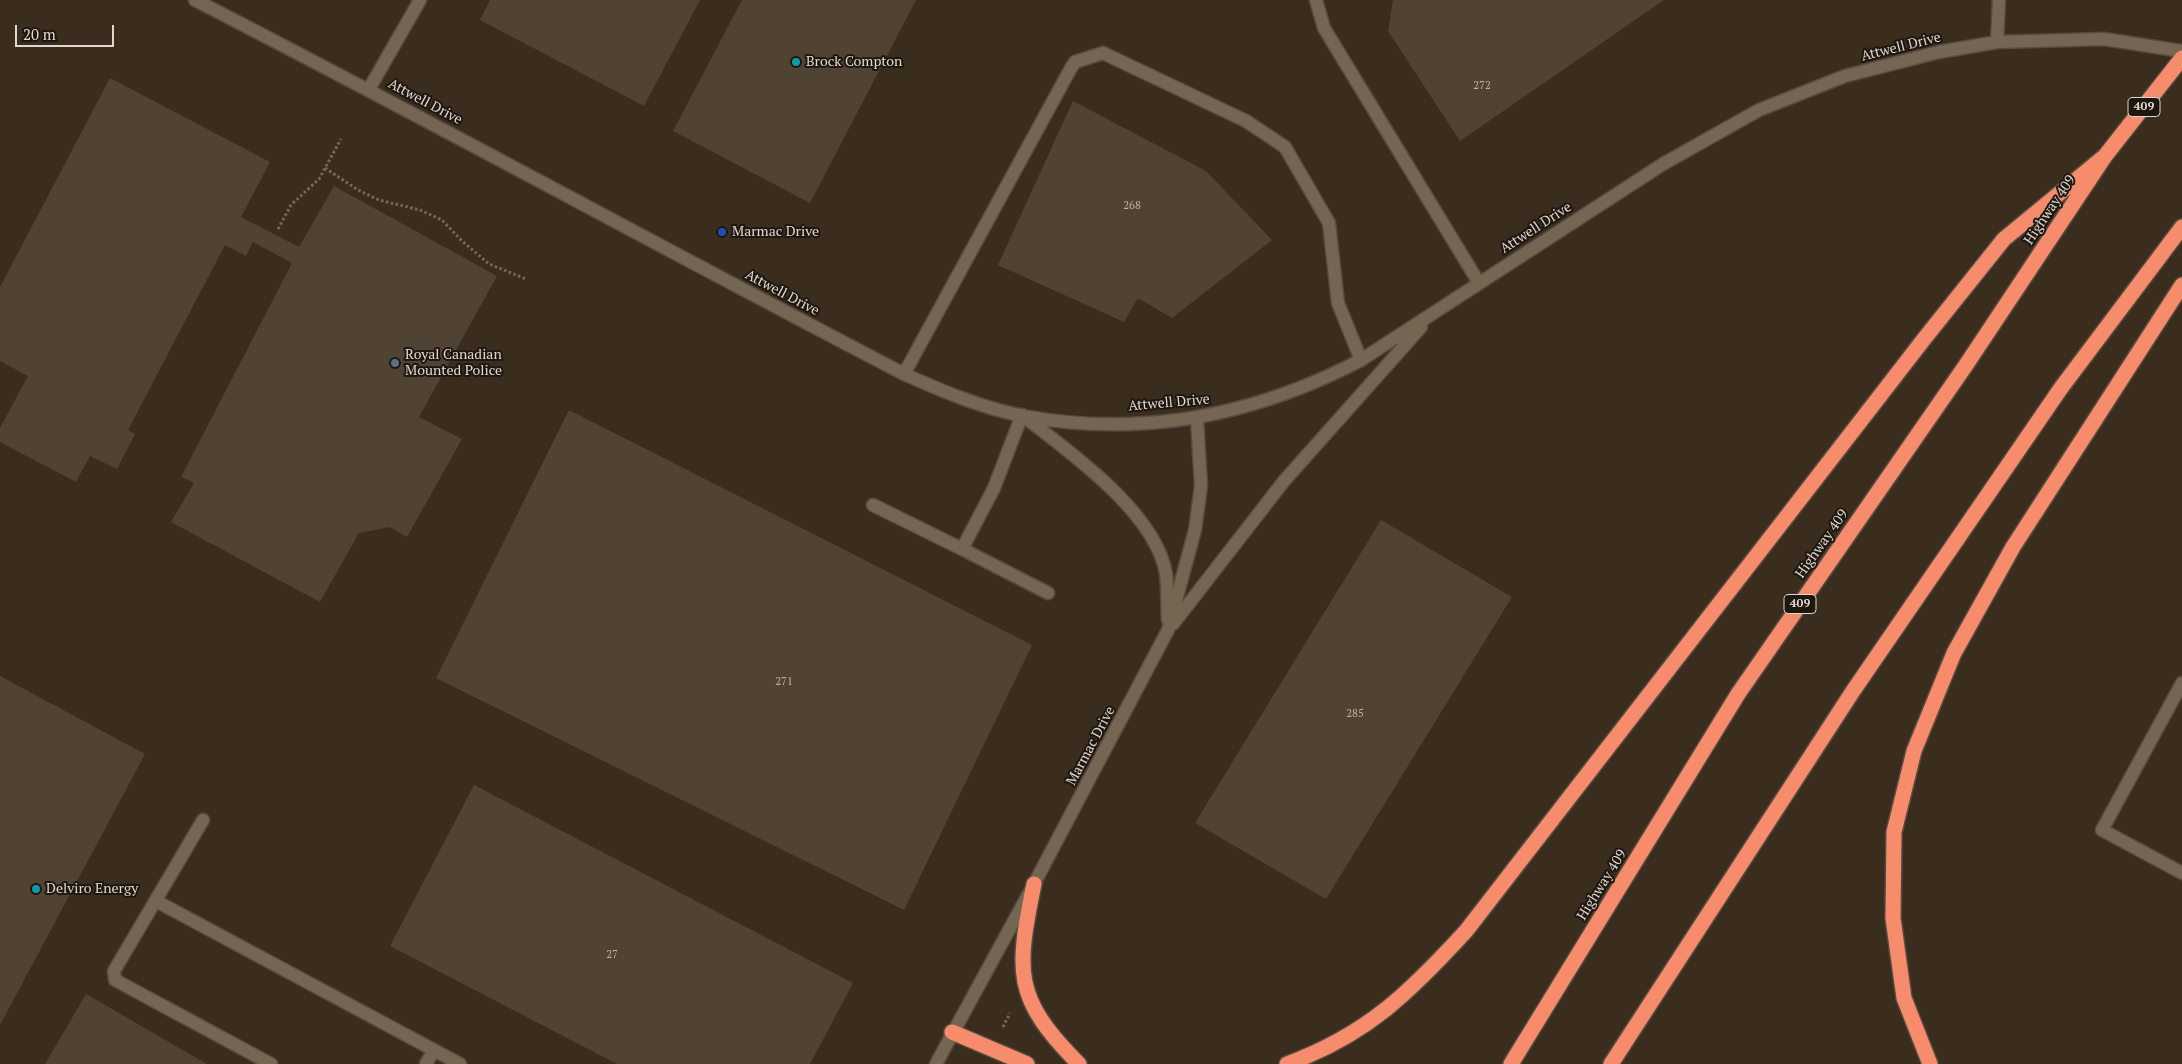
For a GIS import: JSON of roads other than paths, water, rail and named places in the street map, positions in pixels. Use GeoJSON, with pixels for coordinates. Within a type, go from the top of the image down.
{"type":"FeatureCollection","features":[{"type":"Feature","properties":{"kind":"highway","name":"Highway 409"},"geometry":{"type":"LineString","coordinates":[[1511,1064],[1738,694],[1960,373],[2106,156],[2182,58]]}},
{"type":"Feature","properties":{"kind":"highway"},"geometry":{"type":"LineString","coordinates":[[1287,1064],[1344,1038],[1381,1014],[1416,985],[1466,931],[2004,238],[2106,156]]}},
{"type":"Feature","properties":{"kind":"highway"},"geometry":{"type":"LineString","coordinates":[[1612,1064],[1853,690],[2062,388],[2182,227]]}},
{"type":"Feature","properties":{"kind":"highway"},"geometry":{"type":"LineString","coordinates":[[1930,1064],[1904,998],[1893,918],[1894,832],[1914,751],[1954,653],[2013,547],[2182,285]]}},
{"type":"Feature","properties":{"kind":"highway"},"geometry":{"type":"LineString","coordinates":[[1034,884],[1025,931],[1022,968],[1027,994],[1037,1017],[1079,1064]]}},
{"type":"Feature","properties":{"kind":"highway"},"geometry":{"type":"LineString","coordinates":[[952,1032],[1027,1064]]}},
{"type":"Feature","properties":{"kind":"street","name":"Attwell Drive"},"geometry":{"type":"LineString","coordinates":[[195,0],[369,89],[624,227],[904,374],[946,393],[1022,416],[1084,422],[1139,423],[1197,419],[1286,395],[1323,380],[1361,360],[1663,164],[1759,110],[1845,76],[1939,52],[1997,42],[2104,39],[2182,51]]}},
{"type":"Feature","properties":{"kind":"street"},"geometry":{"type":"LineString","coordinates":[[369,89],[420,0]]}},
{"type":"Feature","properties":{"kind":"street"},"geometry":{"type":"LineString","coordinates":[[1316,0],[1324,28],[1479,283]]}},
{"type":"Feature","properties":{"kind":"street"},"geometry":{"type":"LineString","coordinates":[[1997,42],[1999,0]]}},
{"type":"Feature","properties":{"kind":"street"},"geometry":{"type":"LineString","coordinates":[[904,374],[1070,68],[1075,62],[1103,53],[1246,121],[1285,147],[1329,223],[1338,303],[1361,360]]}},
{"type":"Feature","properties":{"kind":"street"},"geometry":{"type":"LineString","coordinates":[[1168,630],[1284,481],[1433,313]]}},
{"type":"Feature","properties":{"kind":"street"},"geometry":{"type":"LineString","coordinates":[[962,549],[994,488],[1022,416],[1086,465],[1117,494],[1140,521],[1157,548],[1166,573],[1168,630]]}},
{"type":"Feature","properties":{"kind":"street","name":"Marmac Drive"},"geometry":{"type":"LineString","coordinates":[[936,1064],[1034,884],[1168,630],[1185,574],[1198,513],[1201,486],[1197,419]]}},
{"type":"Feature","properties":{"kind":"street"},"geometry":{"type":"LineString","coordinates":[[873,505],[1048,593]]}},
{"type":"Feature","properties":{"kind":"street"},"geometry":{"type":"LineString","coordinates":[[2182,683],[2102,830],[2182,873]]}},
{"type":"Feature","properties":{"kind":"street"},"geometry":{"type":"LineString","coordinates":[[203,820],[114,971],[115,980],[271,1064]]}},
{"type":"Feature","properties":{"kind":"street"},"geometry":{"type":"LineString","coordinates":[[156,901],[460,1064]]}},
{"type":"Feature","properties":{"kind":"street"},"geometry":{"type":"LineString","coordinates":[[426,1064],[434,1050]]}},
{"type":"Feature","properties":{"kind":"place","name":"Brock Compton"},"geometry":{"type":"Point","coordinates":[796,62]}},
{"type":"Feature","properties":{"kind":"place","name":"Marmac Drive"},"geometry":{"type":"Point","coordinates":[722,232]}},
{"type":"Feature","properties":{"kind":"place","name":"Royal Canadian Mounted Police"},"geometry":{"type":"Point","coordinates":[395,363]}},
{"type":"Feature","properties":{"kind":"place","name":"Delviro Energy"},"geometry":{"type":"Point","coordinates":[36,889]}}]}
